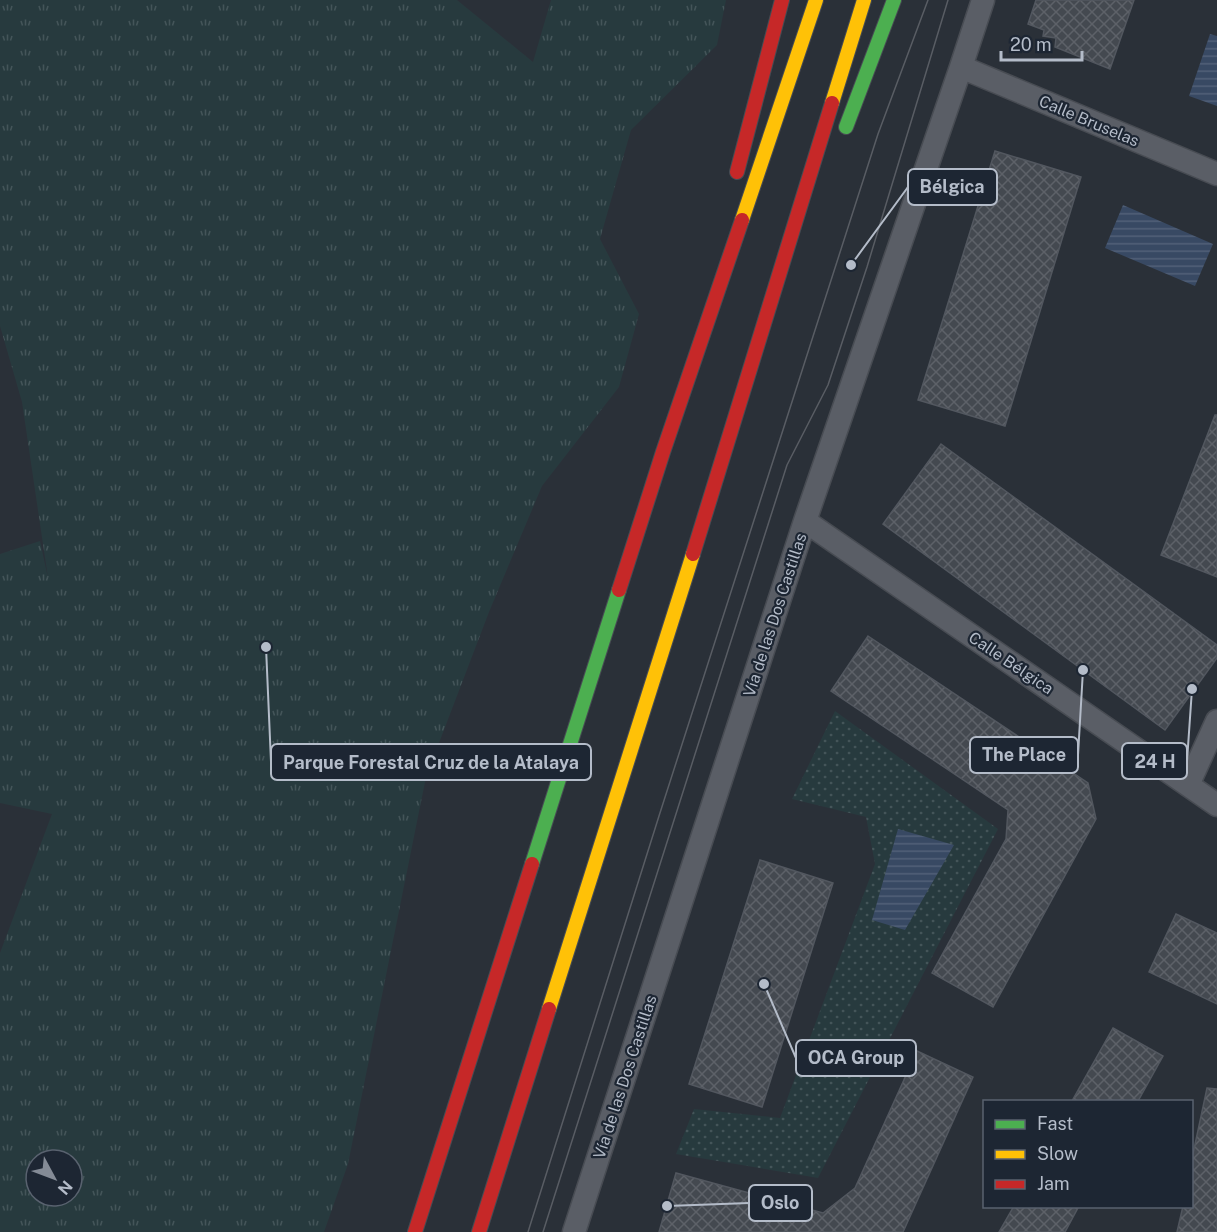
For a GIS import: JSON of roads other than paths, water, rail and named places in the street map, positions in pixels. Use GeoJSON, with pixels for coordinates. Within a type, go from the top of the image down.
{"type":"FeatureCollection","features":[{"type":"Feature","properties":{"kind":"highway"},"geometry":{"type":"LineString","coordinates":[[733,186],[782,0]]}},
{"type":"Feature","properties":{"kind":"highway"},"geometry":{"type":"LineString","coordinates":[[415,1232],[663,452],[816,0]]}},
{"type":"Feature","properties":{"kind":"highway"},"geometry":{"type":"LineString","coordinates":[[479,1232],[705,516],[864,0]]}},
{"type":"Feature","properties":{"kind":"highway"},"geometry":{"type":"LineString","coordinates":[[841,141],[894,0]]}},
{"type":"Feature","properties":{"kind":"highway"},"geometry":{"type":"LineString","coordinates":[[705,516],[797,262]]}},
{"type":"Feature","properties":{"kind":"highway"},"geometry":{"type":"LineString","coordinates":[[663,452],[712,264]]}},
{"type":"Feature","properties":{"kind":"street","name":"Vía de las Dos Castillas"},"geometry":{"type":"LineString","coordinates":[[574,1232],[806,521],[983,0]]}},
{"type":"Feature","properties":{"kind":"street","name":"Calle Bruselas"},"geometry":{"type":"LineString","coordinates":[[962,67],[1217,174]]}},
{"type":"Feature","properties":{"kind":"street","name":"Calle Bélgica"},"geometry":{"type":"LineString","coordinates":[[806,521],[1217,805]]}},
{"type":"Feature","properties":{"kind":"street"},"geometry":{"type":"LineString","coordinates":[[1188,785],[1217,721]]}},
{"type":"Feature","properties":{"kind":"water"},"geometry":{"type":"Polygon","coordinates":[[[1210,34],[1217,36],[1217,106],[1189,96],[1210,34]]]}},
{"type":"Feature","properties":{"kind":"water"},"geometry":{"type":"Polygon","coordinates":[[[1123,205],[1213,244],[1195,286],[1105,248],[1123,205]]]}},
{"type":"Feature","properties":{"kind":"water"},"geometry":{"type":"Polygon","coordinates":[[[898,829],[954,845],[905,930],[872,920],[898,829]]]}},
{"type":"Feature","properties":{"kind":"tram line"},"geometry":{"type":"LineString","coordinates":[[528,1232],[878,134],[928,0]]}},
{"type":"Feature","properties":{"kind":"tram line"},"geometry":{"type":"LineString","coordinates":[[543,1232],[787,465],[828,385],[867,267],[948,0]]}},
{"type":"Feature","properties":{"kind":"place","name":"Bélgica"},"geometry":{"type":"Point","coordinates":[851,265]}},
{"type":"Feature","properties":{"kind":"place","name":"Parque Forestal Cruz de la Atalaya"},"geometry":{"type":"Point","coordinates":[266,647]}},
{"type":"Feature","properties":{"kind":"place","name":"The Place"},"geometry":{"type":"Point","coordinates":[1083,670]}},
{"type":"Feature","properties":{"kind":"place","name":"24 H"},"geometry":{"type":"Point","coordinates":[1192,689]}},
{"type":"Feature","properties":{"kind":"place","name":"OCA Group"},"geometry":{"type":"Point","coordinates":[764,984]}},
{"type":"Feature","properties":{"kind":"place","name":"Oslo"},"geometry":{"type":"Point","coordinates":[667,1206]}}]}
